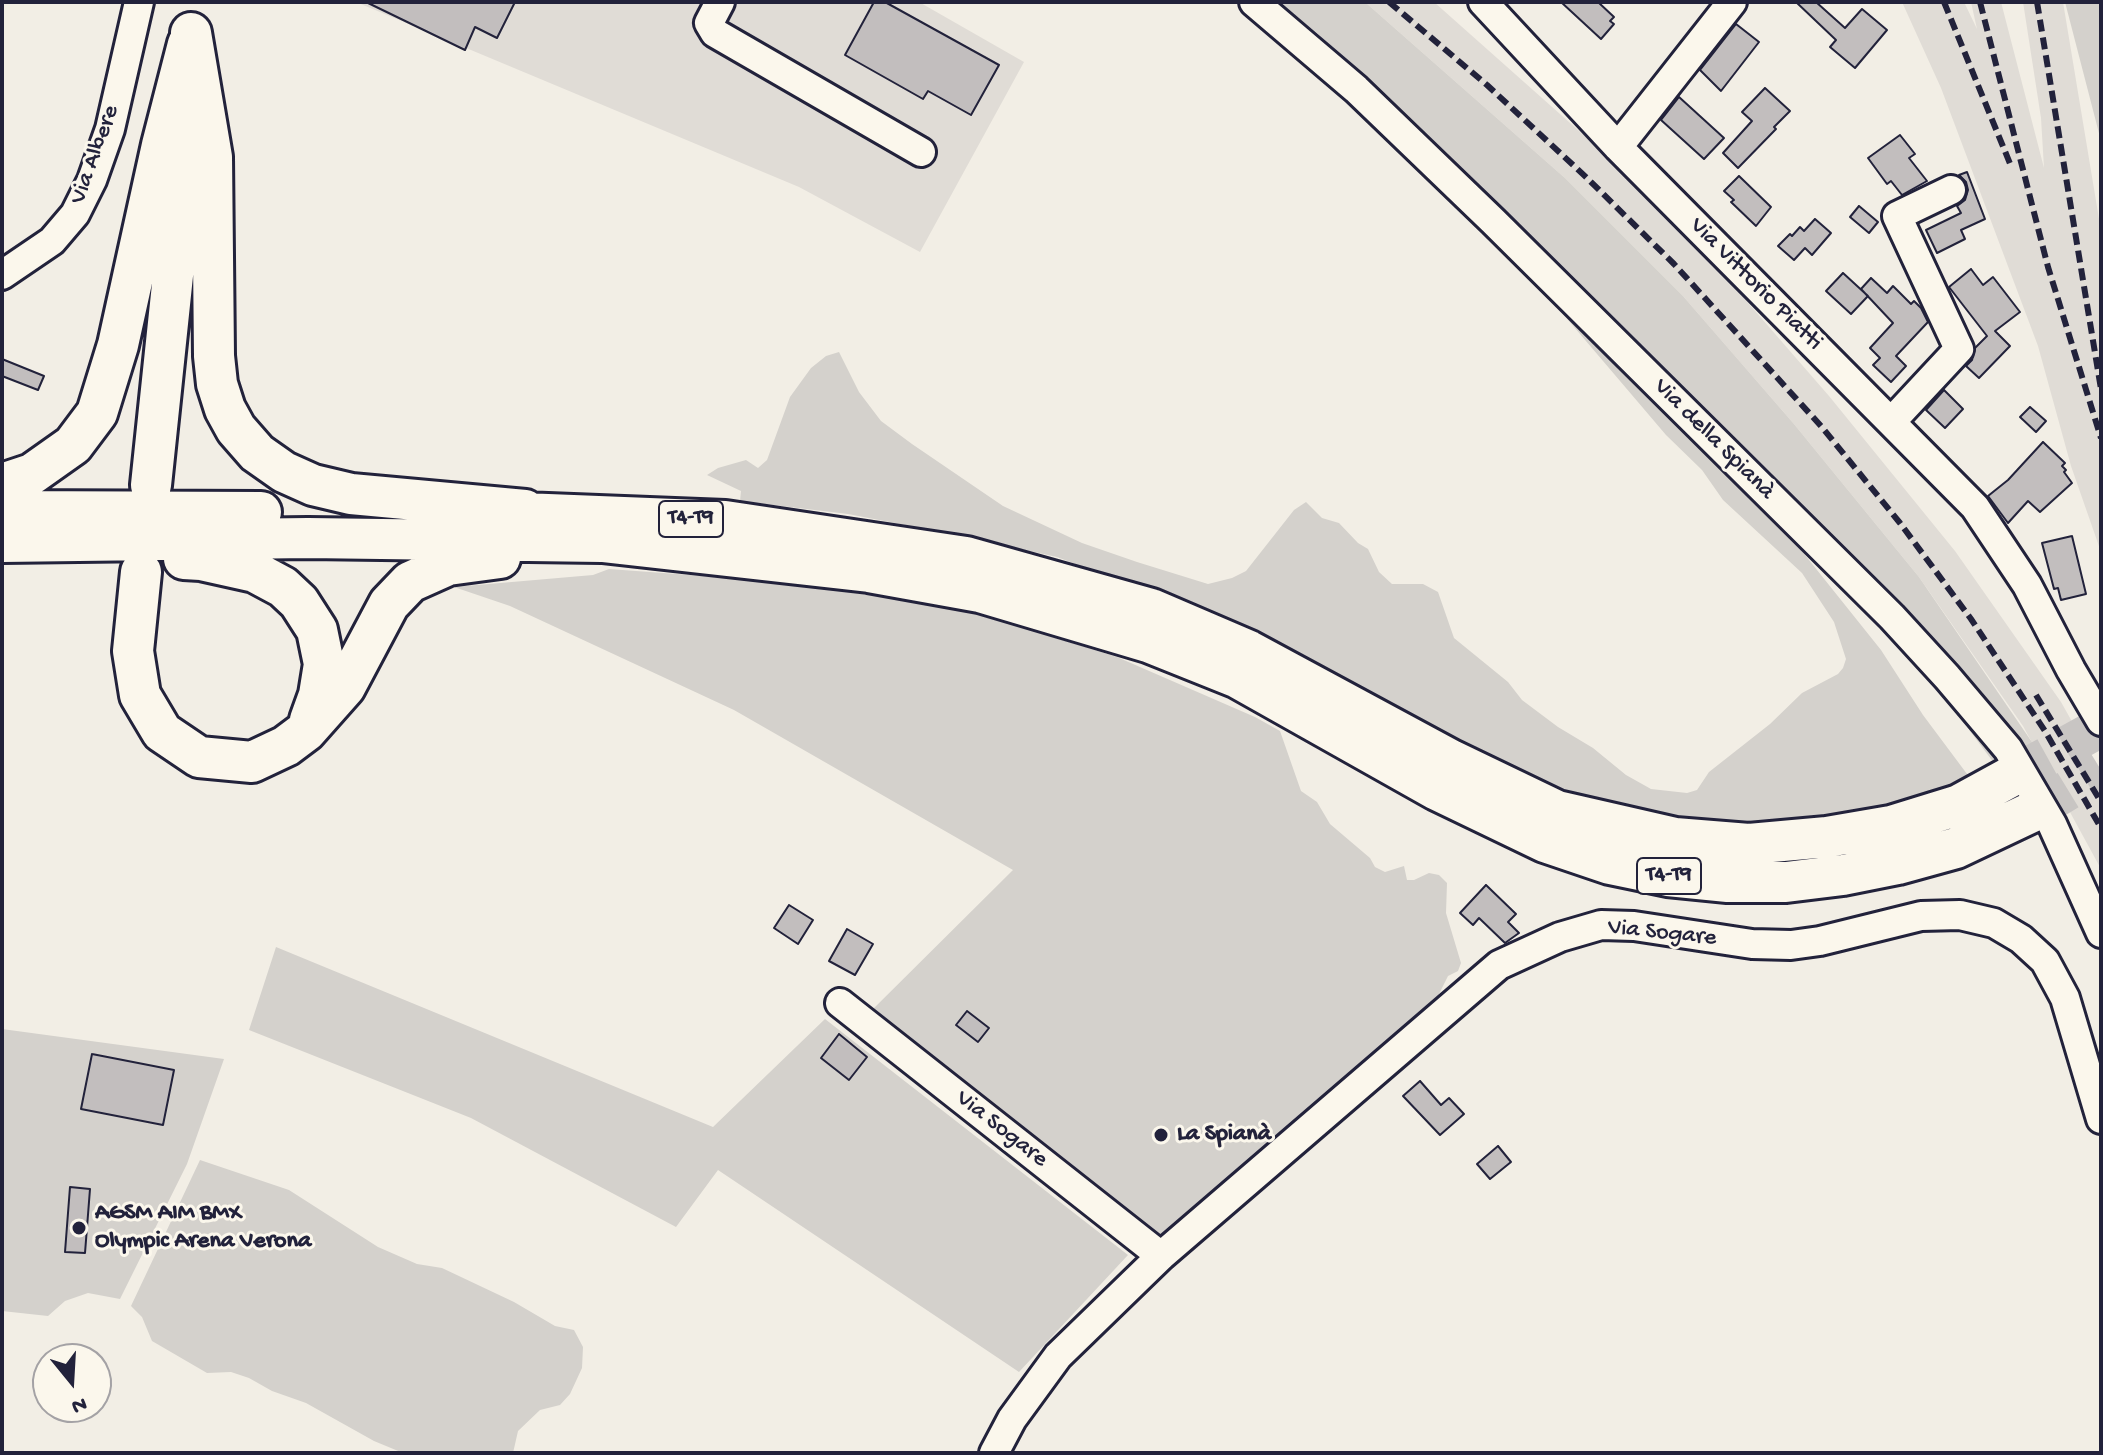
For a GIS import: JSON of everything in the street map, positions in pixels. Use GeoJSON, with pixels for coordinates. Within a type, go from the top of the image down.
{"type":"FeatureCollection","features":[{"type":"Feature","properties":{"kind":"highway"},"geometry":{"type":"LineString","coordinates":[[2,484],[32,474],[73,445],[97,413],[115,356],[191,17]]}},
{"type":"Feature","properties":{"kind":"highway"},"geometry":{"type":"LineString","coordinates":[[151,485],[188,143],[191,17]]}},
{"type":"Feature","properties":{"kind":"highway","name":"T4-T9"},"geometry":{"type":"LineString","coordinates":[[191,17],[212,157],[217,384],[236,429],[257,453],[284,472],[313,485],[351,494],[553,512],[725,521],[966,557],[1151,609],[1249,651],[1451,760],[1557,811],[1675,838],[1749,844],[1827,837],[1891,826],[1959,805],[2012,776]]}},
{"type":"Feature","properties":{"kind":"highway","name":"T4-T9"},"geometry":{"type":"LineString","coordinates":[[2,511],[553,512]]}},
{"type":"Feature","properties":{"kind":"highway","name":"T4-T9"},"geometry":{"type":"LineString","coordinates":[[2,542],[308,538],[602,542],[869,572],[980,592],[1148,642],[1238,678],[1437,790],[1545,842],[1625,867],[1668,876],[1728,882],[1786,882],[1843,875],[1956,848],[2034,811]]}},
{"type":"Feature","properties":{"kind":"highway"},"geometry":{"type":"LineString","coordinates":[[2,550],[201,560],[255,572],[283,587],[299,602],[317,630],[324,664],[319,695],[306,731]]}},
{"type":"Feature","properties":{"kind":"highway","name":"T4-T9"},"geometry":{"type":"LineString","coordinates":[[141,572],[133,651],[140,695],[162,732],[199,757],[252,762],[286,746],[306,731],[345,687],[389,604],[410,582],[448,565],[501,557],[595,556],[869,572]]}},
{"type":"Feature","properties":{"kind":"street","name":"Via Albere"},"geometry":{"type":"LineString","coordinates":[[2,275],[52,241],[75,214],[92,180],[110,129],[139,2]]}},
{"type":"Feature","properties":{"kind":"street"},"geometry":{"type":"LineString","coordinates":[[720,2],[709,23],[715,33],[921,152]]}},
{"type":"Feature","properties":{"kind":"street","name":"Via della Spianà"},"geometry":{"type":"LineString","coordinates":[[1254,2],[1356,89],[1493,221],[1892,617],[1947,677],[2008,749],[2052,824],[2101,933]]}},
{"type":"Feature","properties":{"kind":"street","name":"Via Vittorio Piatti"},"geometry":{"type":"LineString","coordinates":[[1483,2],[1618,147],[1975,507],[2027,585],[2101,721]]}},
{"type":"Feature","properties":{"kind":"street"},"geometry":{"type":"LineString","coordinates":[[1618,147],[1732,2]]}},
{"type":"Feature","properties":{"kind":"street"},"geometry":{"type":"LineString","coordinates":[[1891,422],[1959,349],[1897,216],[1951,190]]}},
{"type":"Feature","properties":{"kind":"street","name":"Via Sogare"},"geometry":{"type":"LineString","coordinates":[[994,1453],[1012,1419],[1058,1356],[1161,1256],[1499,965],[1560,937],[1601,925],[1634,926],[1752,944],[1791,945],[1820,941],[1921,916],[1960,915],[1994,923],[2021,939],[2045,961],[2065,998],[2101,1119]]}},
{"type":"Feature","properties":{"kind":"street","name":"Via Sogare"},"geometry":{"type":"LineString","coordinates":[[840,1003],[1161,1256]]}},
{"type":"Feature","properties":{"kind":"shaded area"},"geometry":{"type":"Polygon","coordinates":[[[356,2],[919,2],[1024,62],[920,252],[799,187],[356,2]]]}},
{"type":"Feature","properties":{"kind":"shaded area"},"geometry":{"type":"Polygon","coordinates":[[[1279,2],[1365,2],[1565,178],[1683,296],[1794,424],[1919,577],[2036,748],[1997,767],[1946,699],[1904,634],[1814,521],[1417,125],[1279,2]]]}},
{"type":"Feature","properties":{"kind":"shaded area"},"geometry":{"type":"Polygon","coordinates":[[[1365,2],[1434,2],[1596,146],[1716,266],[1829,396],[1955,551],[2061,702],[2101,773],[2101,869],[2023,726],[1919,577],[1794,424],[1683,296],[1565,178],[1365,2]]]}},
{"type":"Feature","properties":{"kind":"shaded area"},"geometry":{"type":"Polygon","coordinates":[[[1902,2],[1964,2],[1977,29],[1971,2],[2001,2],[2044,168],[2041,118],[2023,2],[2063,2],[2101,231],[2101,552],[2071,466],[2038,346],[1941,88],[1902,2]]]}},
{"type":"Feature","properties":{"kind":"shaded area"},"geometry":{"type":"Polygon","coordinates":[[[2065,2],[2101,2],[2101,141],[2065,2]]]}},
{"type":"Feature","properties":{"kind":"shaded area"},"geometry":{"type":"Polygon","coordinates":[[[1540,287],[1793,540],[1881,650],[1923,715],[1970,778],[1945,789],[1883,807],[1764,823],[1720,825],[1626,811],[1567,797],[1136,587],[1057,557],[848,514],[740,501],[741,491],[707,475],[718,468],[746,460],[758,468],[767,460],[790,397],[811,368],[826,356],[839,352],[859,392],[881,421],[912,444],[1003,506],[1082,543],[1137,562],[1208,584],[1232,578],[1246,571],[1294,510],[1306,502],[1322,518],[1339,523],[1368,549],[1379,572],[1392,584],[1423,584],[1438,592],[1454,638],[1508,682],[1522,700],[1558,727],[1651,789],[1687,793],[1697,790],[1709,772],[1770,724],[1802,693],[1838,674],[1846,659],[1834,622],[1802,573],[1723,500],[1702,470],[1666,435],[1540,287]]]}},
{"type":"Feature","properties":{"kind":"shaded area"},"geometry":{"type":"Polygon","coordinates":[[[609,569],[880,594],[969,611],[1117,657],[1255,717],[1280,731],[1301,791],[1317,802],[1330,824],[1370,858],[1375,867],[1385,872],[1404,866],[1407,880],[1429,873],[1439,875],[1447,883],[1446,913],[1461,963],[1458,971],[1448,976],[1439,994],[1446,1002],[1159,1245],[869,1013],[1013,870],[734,710],[510,606],[454,587],[593,575],[609,569]]]}},
{"type":"Feature","properties":{"kind":"shaded area"},"geometry":{"type":"Polygon","coordinates":[[[276,947],[713,1127],[825,1019],[1128,1255],[1019,1372],[718,1170],[676,1227],[471,1118],[249,1030],[276,947]]]}},
{"type":"Feature","properties":{"kind":"shaded area","name":"AGSM AIM BMX Olympic Arena Verona"},"geometry":{"type":"Polygon","coordinates":[[[2,1029],[224,1059],[187,1164],[120,1299],[88,1293],[65,1301],[48,1316],[2,1311],[2,1029]]]}},
{"type":"Feature","properties":{"kind":"shaded area"},"geometry":{"type":"Polygon","coordinates":[[[200,1160],[289,1190],[378,1247],[417,1264],[442,1268],[514,1302],[555,1326],[574,1330],[583,1347],[582,1368],[570,1394],[560,1405],[540,1410],[518,1431],[513,1453],[403,1453],[374,1441],[306,1403],[272,1391],[249,1378],[231,1372],[207,1373],[152,1341],[142,1317],[131,1306],[200,1160]]]}},
{"type":"Feature","properties":{"kind":"building"},"geometry":{"type":"Polygon","coordinates":[[[366,2],[515,2],[497,38],[475,27],[465,50],[366,2]]]}},
{"type":"Feature","properties":{"kind":"building"},"geometry":{"type":"Polygon","coordinates":[[[874,2],[885,2],[999,65],[971,115],[928,91],[923,99],[845,55],[874,2]]]}},
{"type":"Feature","properties":{"kind":"building"},"geometry":{"type":"Polygon","coordinates":[[[1561,2],[1598,2],[1614,17],[1610,21],[1614,24],[1601,39],[1561,2]]]}},
{"type":"Feature","properties":{"kind":"building"},"geometry":{"type":"Polygon","coordinates":[[[1796,2],[1816,2],[1845,28],[1862,9],[1887,30],[1855,68],[1830,47],[1836,40],[1796,2]]]}},
{"type":"Feature","properties":{"kind":"building"},"geometry":{"type":"Polygon","coordinates":[[[1736,24],[1759,42],[1721,91],[1700,70],[1736,24]]]}},
{"type":"Feature","properties":{"kind":"building"},"geometry":{"type":"Polygon","coordinates":[[[1765,88],[1790,111],[1738,168],[1723,153],[1752,121],[1742,112],[1765,88]]]}},
{"type":"Feature","properties":{"kind":"building"},"geometry":{"type":"Polygon","coordinates":[[[1679,97],[1724,138],[1704,159],[1661,120],[1679,97]]]}},
{"type":"Feature","properties":{"kind":"building"},"geometry":{"type":"Polygon","coordinates":[[[1900,135],[1915,154],[1909,158],[1927,181],[1902,195],[1891,181],[1887,184],[1868,158],[1900,135]]]}},
{"type":"Feature","properties":{"kind":"building"},"geometry":{"type":"Polygon","coordinates":[[[1967,172],[1985,219],[1961,230],[1965,239],[1937,253],[1926,230],[1961,213],[1957,206],[1965,200],[1968,190],[1966,182],[1959,175],[1967,172]]]}},
{"type":"Feature","properties":{"kind":"building"},"geometry":{"type":"Polygon","coordinates":[[[1739,176],[1771,207],[1756,226],[1724,191],[1739,176]]]}},
{"type":"Feature","properties":{"kind":"building"},"geometry":{"type":"Polygon","coordinates":[[[1859,206],[1878,222],[1869,233],[1850,217],[1859,206]]]}},
{"type":"Feature","properties":{"kind":"building"},"geometry":{"type":"Polygon","coordinates":[[[1815,219],[1831,233],[1812,255],[1805,248],[1794,260],[1778,246],[1800,227],[1804,231],[1815,219]]]}},
{"type":"Feature","properties":{"kind":"building"},"geometry":{"type":"Polygon","coordinates":[[[1971,269],[1983,285],[1993,277],[2020,312],[1995,331],[2010,346],[1979,378],[1966,366],[1972,360],[1975,348],[1987,336],[1949,287],[1971,269]]]}},
{"type":"Feature","properties":{"kind":"building"},"geometry":{"type":"Polygon","coordinates":[[[1843,273],[1868,296],[1851,314],[1826,291],[1843,273]]]}},
{"type":"Feature","properties":{"kind":"building"},"geometry":{"type":"Polygon","coordinates":[[[1871,278],[1887,293],[1893,286],[1911,304],[1914,301],[1928,322],[1896,356],[1906,366],[1891,382],[1873,365],[1880,358],[1870,348],[1893,323],[1861,289],[1871,278]]]}},
{"type":"Feature","properties":{"kind":"building"},"geometry":{"type":"Polygon","coordinates":[[[2,359],[44,376],[38,390],[2,376],[2,359]]]}},
{"type":"Feature","properties":{"kind":"building"},"geometry":{"type":"Polygon","coordinates":[[[1944,390],[1963,409],[1945,428],[1926,410],[1944,390]]]}},
{"type":"Feature","properties":{"kind":"building"},"geometry":{"type":"Polygon","coordinates":[[[2030,407],[2046,421],[2036,432],[2020,417],[2030,407]]]}},
{"type":"Feature","properties":{"kind":"building"},"geometry":{"type":"Polygon","coordinates":[[[2043,442],[2065,463],[2062,466],[2066,470],[2064,472],[2072,483],[2040,512],[2028,501],[2008,523],[1988,496],[2008,480],[2043,442]]]}},
{"type":"Feature","properties":{"kind":"building"},"geometry":{"type":"Polygon","coordinates":[[[2072,536],[2086,594],[2061,600],[2058,588],[2054,589],[2042,543],[2072,536]]]}},
{"type":"Feature","properties":{"kind":"building"},"geometry":{"type":"Polygon","coordinates":[[[1486,885],[1516,914],[1508,922],[1519,933],[1505,943],[1479,918],[1473,925],[1460,913],[1486,885]]]}},
{"type":"Feature","properties":{"kind":"building"},"geometry":{"type":"Polygon","coordinates":[[[789,905],[813,920],[798,944],[774,928],[789,905]]]}},
{"type":"Feature","properties":{"kind":"building"},"geometry":{"type":"Polygon","coordinates":[[[847,929],[873,944],[855,975],[829,961],[847,929]]]}},
{"type":"Feature","properties":{"kind":"building"},"geometry":{"type":"Polygon","coordinates":[[[967,1011],[989,1028],[978,1042],[956,1025],[967,1011]]]}},
{"type":"Feature","properties":{"kind":"building"},"geometry":{"type":"Polygon","coordinates":[[[839,1034],[867,1057],[849,1080],[821,1058],[839,1034]]]}},
{"type":"Feature","properties":{"kind":"building"},"geometry":{"type":"Polygon","coordinates":[[[92,1054],[174,1070],[163,1125],[81,1109],[92,1054]]]}},
{"type":"Feature","properties":{"kind":"building"},"geometry":{"type":"Polygon","coordinates":[[[1420,1081],[1441,1105],[1449,1098],[1464,1114],[1440,1135],[1403,1096],[1420,1081]]]}},
{"type":"Feature","properties":{"kind":"building"},"geometry":{"type":"Polygon","coordinates":[[[1498,1146],[1511,1162],[1490,1179],[1477,1164],[1498,1146]]]}},
{"type":"Feature","properties":{"kind":"building"},"geometry":{"type":"Polygon","coordinates":[[[70,1187],[90,1189],[85,1253],[65,1252],[70,1187]]]}},
{"type":"Feature","properties":{"kind":"tunnel"},"geometry":{"type":"LineString","coordinates":[[2012,776],[2101,727]]}},
{"type":"Feature","properties":{"kind":"tunnel"},"geometry":{"type":"LineString","coordinates":[[2034,811],[2101,770]]}},
{"type":"Feature","properties":{"kind":"railway"},"geometry":{"type":"LineString","coordinates":[[1389,2],[1487,85],[1587,178],[1674,264],[1821,426],[1900,523],[1971,619],[2045,731],[2101,828]]}},
{"type":"Feature","properties":{"kind":"railway"},"geometry":{"type":"LineString","coordinates":[[1944,2],[2011,166]]}},
{"type":"Feature","properties":{"kind":"railway"},"geometry":{"type":"LineString","coordinates":[[1980,2],[2048,267],[2101,438]]}},
{"type":"Feature","properties":{"kind":"railway"},"geometry":{"type":"LineString","coordinates":[[2037,2],[2101,389]]}},
{"type":"Feature","properties":{"kind":"railway"},"geometry":{"type":"LineString","coordinates":[[2036,695],[2101,802]]}},
{"type":"Feature","properties":{"kind":"place","name":"La Spianà"},"geometry":{"type":"Point","coordinates":[1161,1135]}},
{"type":"Feature","properties":{"kind":"place","name":"AGSM AIM BMX Olympic Arena Verona"},"geometry":{"type":"Point","coordinates":[79,1228]}}]}
